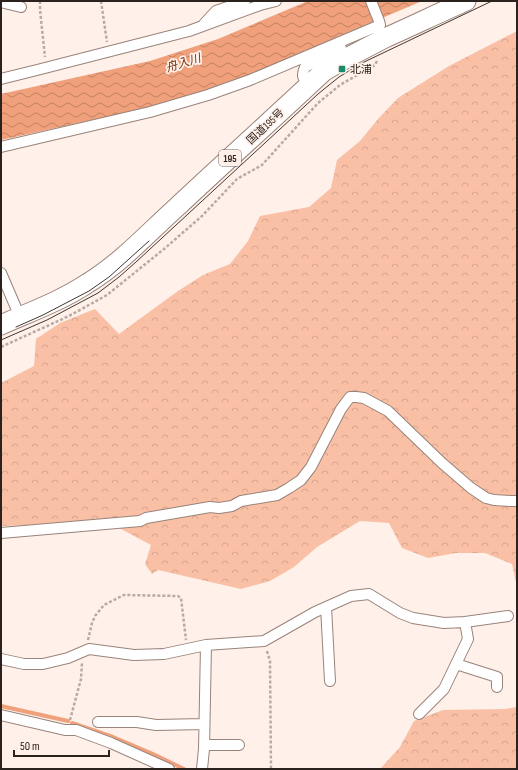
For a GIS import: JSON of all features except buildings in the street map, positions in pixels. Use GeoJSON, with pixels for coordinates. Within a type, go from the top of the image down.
{"type":"FeatureCollection","features":[{"type":"Feature","properties":{"kind":"highway","name":"国道195号"},"geometry":{"type":"LineString","coordinates":[[1,325],[67,296],[89,283],[126,255],[323,72],[337,63],[411,26],[466,1]]}},
{"type":"Feature","properties":{"kind":"street"},"geometry":{"type":"LineString","coordinates":[[201,26],[216,11],[233,3],[245,1]]}},
{"type":"Feature","properties":{"kind":"street"},"geometry":{"type":"LineString","coordinates":[[1,79],[189,31],[260,5],[276,1]]}},
{"type":"Feature","properties":{"kind":"street"},"geometry":{"type":"LineString","coordinates":[[309,86],[303,78],[305,67],[349,43],[378,30],[380,23],[371,1]]}},
{"type":"Feature","properties":{"kind":"street"},"geometry":{"type":"LineString","coordinates":[[1,2],[21,7]]}},
{"type":"Feature","properties":{"kind":"street"},"geometry":{"type":"LineString","coordinates":[[1,146],[150,112],[208,95],[250,80],[380,23]]}},
{"type":"Feature","properties":{"kind":"street"},"geometry":{"type":"LineString","coordinates":[[1,273],[20,317]]}},
{"type":"Feature","properties":{"kind":"street"},"geometry":{"type":"LineString","coordinates":[[1,533],[140,521],[146,518],[210,507],[219,508],[232,506],[241,502],[277,495],[301,480],[311,467],[350,397],[364,398],[388,411],[465,483],[486,498],[504,501],[517,501]]}},
{"type":"Feature","properties":{"kind":"street"},"geometry":{"type":"LineString","coordinates":[[1,659],[24,664],[43,664],[68,658],[91,649],[134,655],[164,654],[206,645],[264,641],[326,607],[351,596],[369,594],[400,613],[413,618],[444,623],[465,622],[508,616]]}},
{"type":"Feature","properties":{"kind":"street"},"geometry":{"type":"LineString","coordinates":[[326,607],[330,681]]}},
{"type":"Feature","properties":{"kind":"street"},"geometry":{"type":"LineString","coordinates":[[419,714],[444,690],[468,640],[465,622]]}},
{"type":"Feature","properties":{"kind":"street"},"geometry":{"type":"LineString","coordinates":[[202,769],[204,745],[206,645]]}},
{"type":"Feature","properties":{"kind":"street"},"geometry":{"type":"LineString","coordinates":[[456,664],[497,677],[497,687]]}},
{"type":"Feature","properties":{"kind":"street"},"geometry":{"type":"LineString","coordinates":[[1,715],[64,730],[76,730],[112,743],[169,769]]}},
{"type":"Feature","properties":{"kind":"street"},"geometry":{"type":"LineString","coordinates":[[98,722],[137,722],[156,725],[204,724]]}},
{"type":"Feature","properties":{"kind":"street"},"geometry":{"type":"LineString","coordinates":[[204,745],[239,745]]}},
{"type":"Feature","properties":{"kind":"path"},"geometry":{"type":"LineString","coordinates":[[40,1],[46,68]]}},
{"type":"Feature","properties":{"kind":"path"},"geometry":{"type":"LineString","coordinates":[[102,1],[109,52]]}},
{"type":"Feature","properties":{"kind":"path"},"geometry":{"type":"LineString","coordinates":[[69,730],[70,718],[81,679],[84,651],[95,616],[104,605],[124,595],[178,596],[181,598],[187,649]]}},
{"type":"Feature","properties":{"kind":"path"},"geometry":{"type":"LineString","coordinates":[[264,641],[270,661],[271,769]]}},
{"type":"Feature","properties":{"kind":"green space"},"geometry":{"type":"Polygon","coordinates":[[[517,31],[517,587],[512,564],[485,553],[456,553],[428,558],[402,548],[389,523],[360,521],[317,547],[294,567],[270,581],[241,589],[158,570],[152,574],[145,564],[151,545],[104,520],[39,525],[1,526],[1,383],[34,366],[36,339],[60,323],[95,309],[119,334],[178,291],[203,275],[230,264],[248,241],[260,216],[309,207],[331,188],[337,160],[360,141],[398,98],[449,66],[517,31]]]}},
{"type":"Feature","properties":{"kind":"green space"},"geometry":{"type":"Polygon","coordinates":[[[517,707],[517,769],[380,769],[400,747],[414,721],[443,710],[505,709],[517,707]]]}},
{"type":"Feature","properties":{"kind":"water","name":"舟入川"},"geometry":{"type":"Polygon","coordinates":[[[308,1],[422,1],[232,82],[160,105],[1,140],[1,94],[150,61],[218,39],[308,1]]]}},
{"type":"Feature","properties":{"kind":"waterway"},"geometry":{"type":"LineString","coordinates":[[1,706],[68,721]]}},
{"type":"Feature","properties":{"kind":"waterway"},"geometry":{"type":"LineString","coordinates":[[72,723],[113,737],[184,769]]}},
{"type":"Feature","properties":{"kind":"tram line"},"geometry":{"type":"LineString","coordinates":[[1,340],[47,320],[98,293],[119,277],[318,94],[339,77],[362,63],[492,1]]}},
{"type":"Feature","properties":{"kind":"tram line"},"geometry":{"type":"LineString","coordinates":[[16,327],[89,291],[109,277],[149,241]]}},
{"type":"Feature","properties":{"kind":"place","name":"北浦"},"geometry":{"type":"Point","coordinates":[342,69]}}]}
